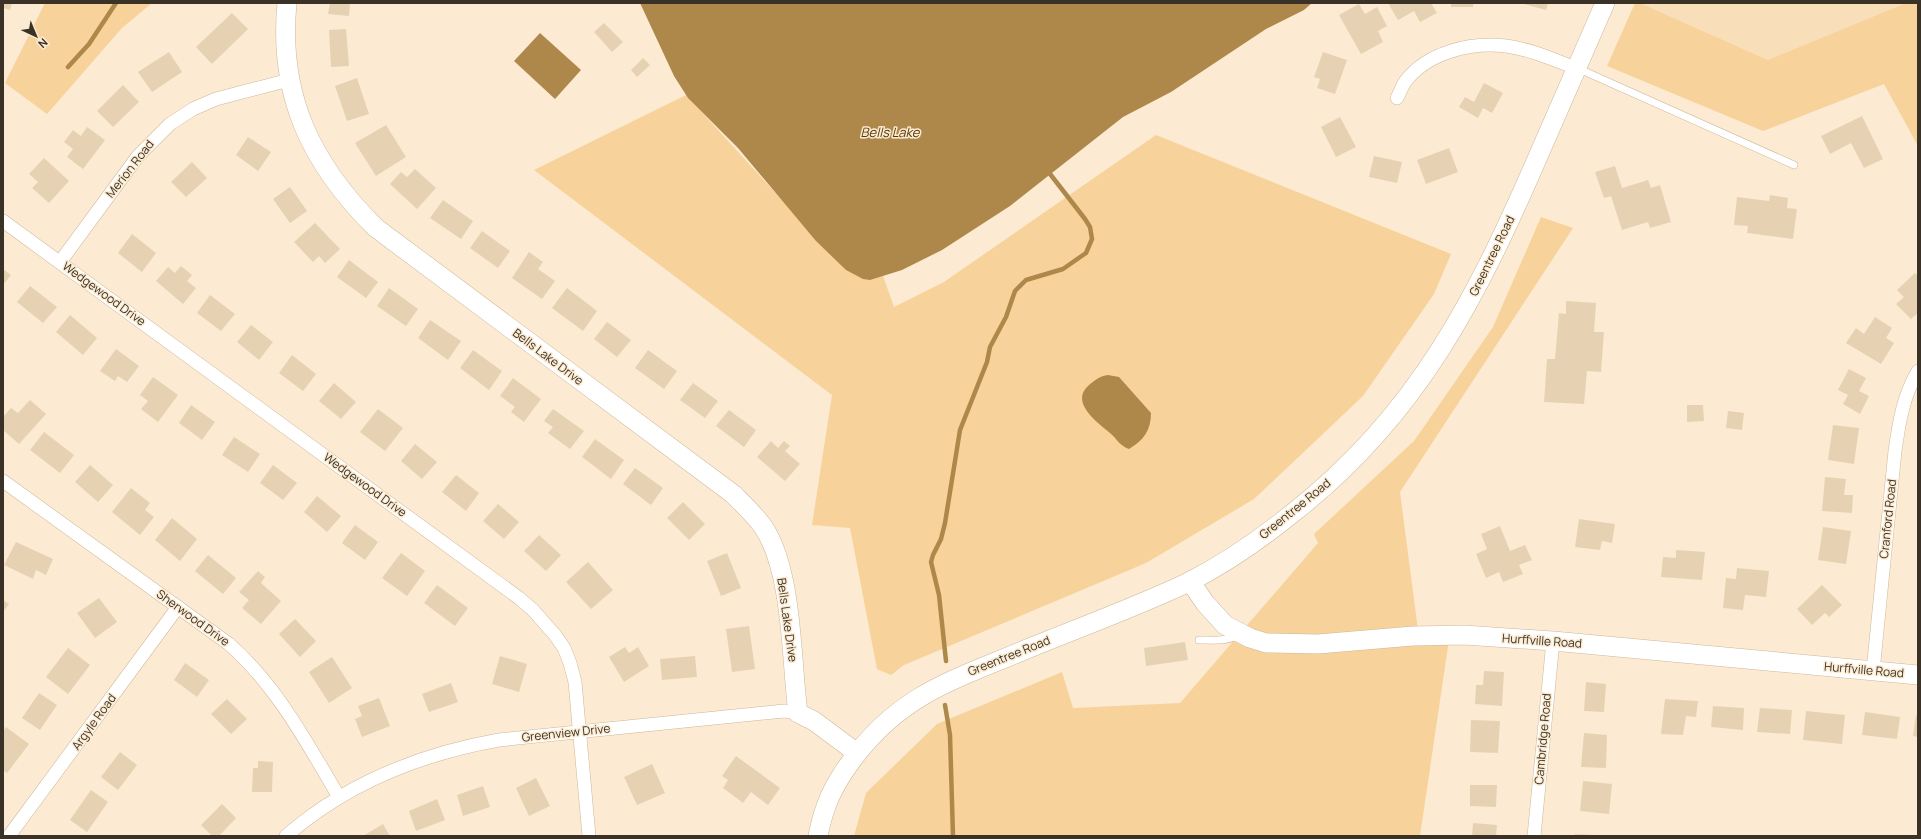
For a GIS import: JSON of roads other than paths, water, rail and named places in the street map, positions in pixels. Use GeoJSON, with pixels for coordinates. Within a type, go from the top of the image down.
{"type":"FeatureCollection","features":[{"type":"Feature","properties":{"kind":"street","name":"Bells Lake Drive"},"geometry":{"type":"LineString","coordinates":[[286,3],[285,39],[289,80],[300,116],[321,162],[343,193],[376,228],[733,494],[751,512],[764,529],[771,544],[785,591],[798,713]]}},
{"type":"Feature","properties":{"kind":"street","name":"Greentree Road"},"geometry":{"type":"LineString","coordinates":[[818,836],[825,803],[834,786],[857,753],[875,732],[894,714],[923,694],[959,676],[1110,616],[1190,581],[1265,534],[1325,486],[1375,437],[1411,392],[1454,329],[1486,272],[1604,3]]}},
{"type":"Feature","properties":{"kind":"street"},"geometry":{"type":"LineString","coordinates":[[1397,98],[1404,82],[1427,62],[1465,48],[1485,45],[1507,46],[1527,51],[1576,68]]}},
{"type":"Feature","properties":{"kind":"street","name":"Merion Road"},"geometry":{"type":"LineString","coordinates":[[60,262],[138,156],[170,124],[193,109],[216,99],[289,80]]}},
{"type":"Feature","properties":{"kind":"street","name":"Wedgewood Drive"},"geometry":{"type":"LineString","coordinates":[[3,221],[533,610],[555,634],[564,648],[570,663],[574,682],[589,836]]}},
{"type":"Feature","properties":{"kind":"street","name":"Cranford Road"},"geometry":{"type":"LineString","coordinates":[[1873,671],[1900,415],[1910,385],[1918,371]]}},
{"type":"Feature","properties":{"kind":"street","name":"Sherwood Drive"},"geometry":{"type":"LineString","coordinates":[[5,486],[229,644],[254,668],[284,708],[339,797]]}},
{"type":"Feature","properties":{"kind":"street","name":"Hurffville Road"},"geometry":{"type":"LineString","coordinates":[[1190,581],[1216,617],[1225,625],[1238,633],[1266,642],[1318,644],[1438,635],[1553,641],[1918,675]]}},
{"type":"Feature","properties":{"kind":"street","name":"Argyle Road"},"geometry":{"type":"LineString","coordinates":[[9,836],[178,607]]}},
{"type":"Feature","properties":{"kind":"street","name":"Cambridge Road"},"geometry":{"type":"LineString","coordinates":[[1534,836],[1553,641]]}},
{"type":"Feature","properties":{"kind":"street","name":"Greenview Drive"},"geometry":{"type":"LineString","coordinates":[[286,836],[315,813],[339,797],[387,772],[415,760],[446,751],[499,740],[784,712],[798,713],[814,721],[857,753]]}},
{"type":"Feature","properties":{"kind":"lane"},"geometry":{"type":"LineString","coordinates":[[1576,68],[1794,165]]}},
{"type":"Feature","properties":{"kind":"lane"},"geometry":{"type":"LineString","coordinates":[[1199,640],[1233,638],[1238,633]]}},
{"type":"Feature","properties":{"kind":"water","name":"Bells Lake"},"geometry":{"type":"Polygon","coordinates":[[[640,3],[1312,3],[1304,10],[1266,29],[1171,92],[1123,117],[1010,206],[942,250],[902,270],[870,280],[863,279],[846,270],[816,241],[738,148],[688,98],[674,76],[640,3]]]}},
{"type":"Feature","properties":{"kind":"water"},"geometry":{"type":"Polygon","coordinates":[[[540,33],[581,70],[555,99],[514,61],[540,33]]]}},
{"type":"Feature","properties":{"kind":"water"},"geometry":{"type":"Polygon","coordinates":[[[1108,375],[1119,377],[1151,413],[1150,425],[1146,434],[1139,442],[1129,449],[1121,444],[1098,423],[1083,405],[1082,398],[1084,391],[1089,385],[1102,376],[1108,375]]]}},
{"type":"Feature","properties":{"kind":"waterway"},"geometry":{"type":"LineString","coordinates":[[68,67],[89,44],[116,3]]}},
{"type":"Feature","properties":{"kind":"waterway"},"geometry":{"type":"LineString","coordinates":[[946,661],[939,595],[931,562],[941,539],[945,523],[960,430],[987,362],[990,347],[1006,317],[1015,291],[1026,280],[1063,269],[1086,253],[1092,239],[1090,227],[1085,219],[1047,170]]}},
{"type":"Feature","properties":{"kind":"waterway"},"geometry":{"type":"LineString","coordinates":[[945,705],[950,735],[953,836]]}}]}
